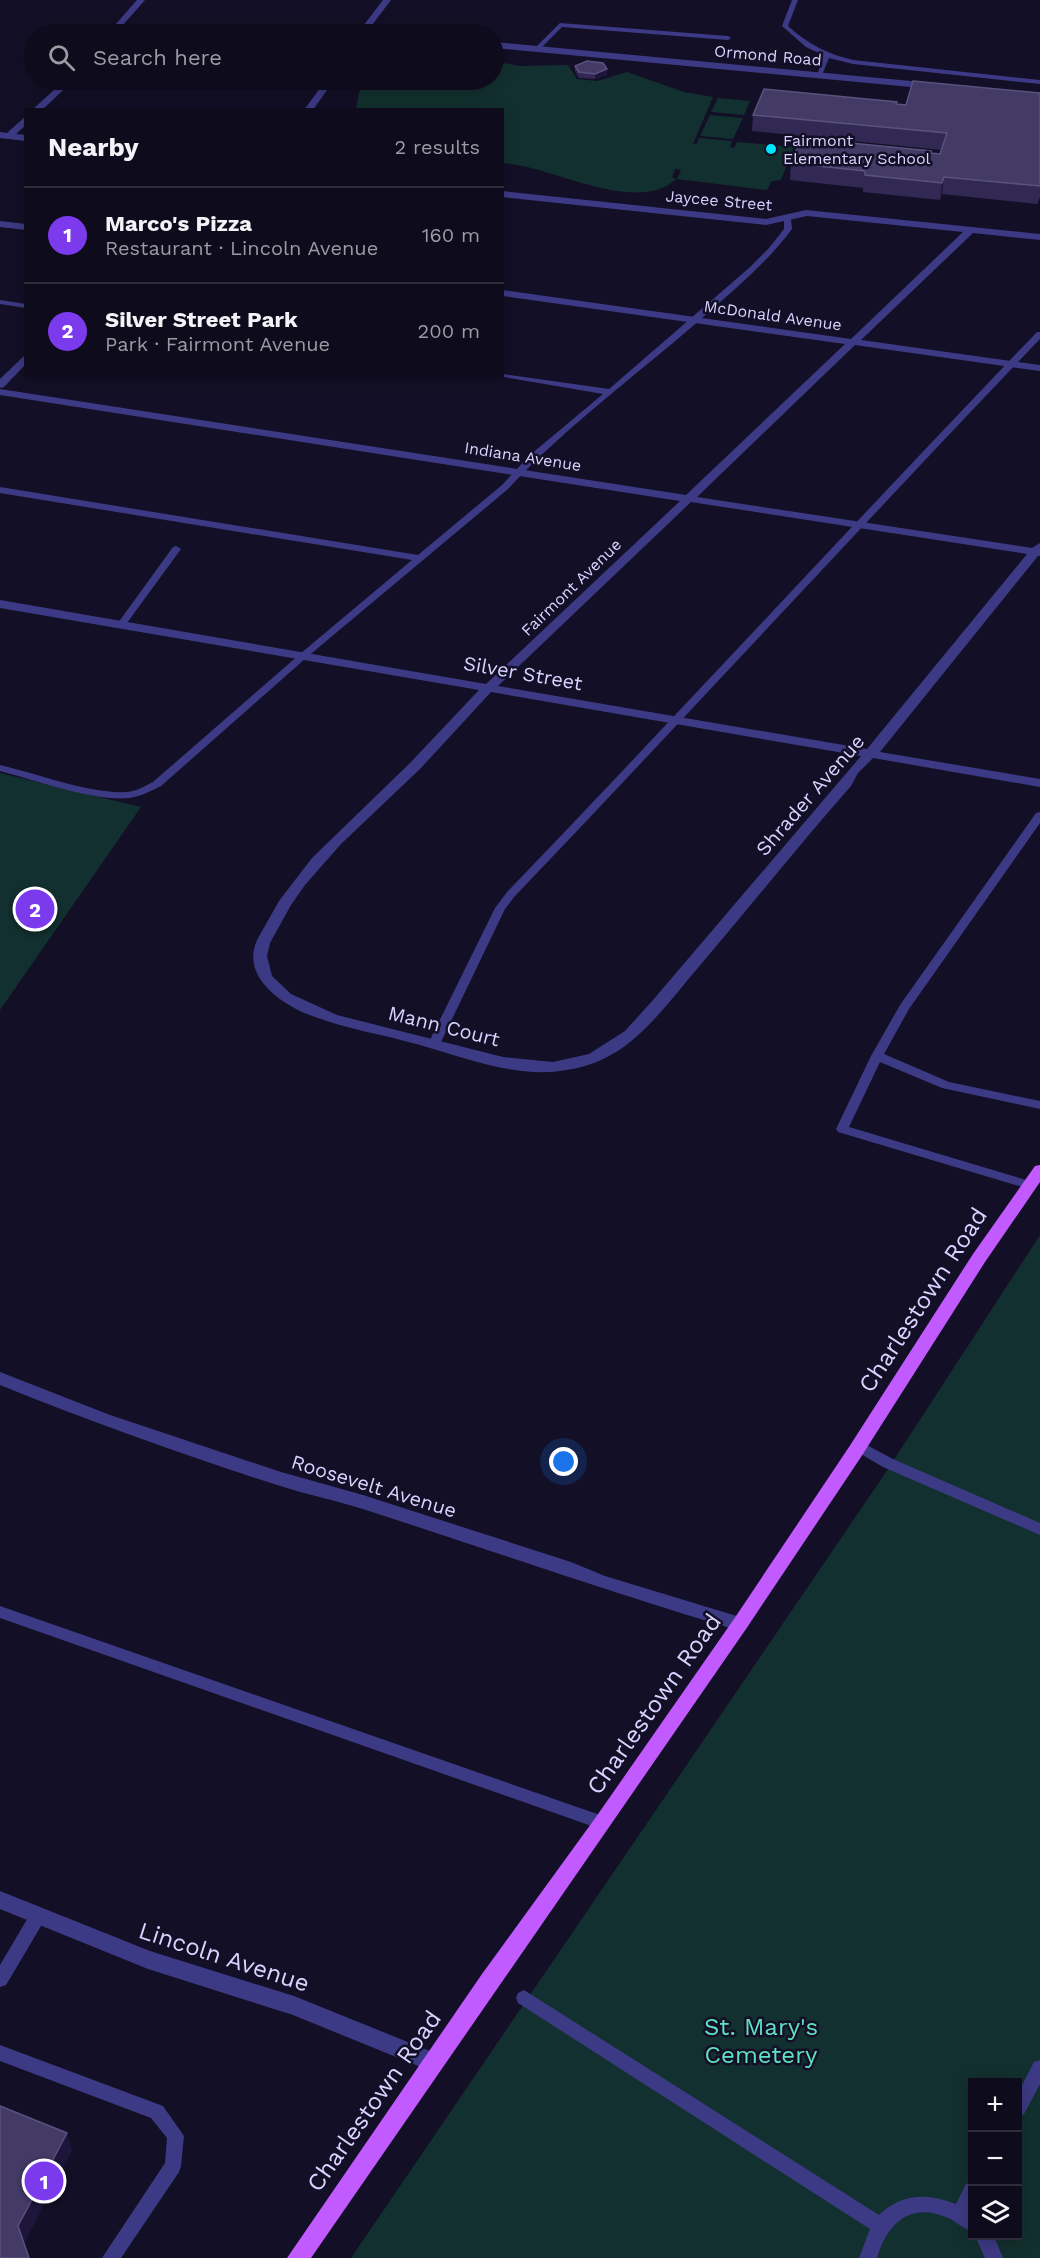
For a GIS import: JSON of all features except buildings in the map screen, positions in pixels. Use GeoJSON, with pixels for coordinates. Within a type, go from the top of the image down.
{"type":"FeatureCollection","features":[{"type":"Feature","properties":{"kind":"main road","name":"Charlestown Road"},"geometry":{"type":"LineString","coordinates":[[298,2258],[740,1624],[859,1446],[979,1258],[1035,1178]]}},
{"type":"Feature","properties":{"kind":"street"},"geometry":{"type":"LineString","coordinates":[[120,24],[141,0]]}},
{"type":"Feature","properties":{"kind":"street"},"geometry":{"type":"LineString","coordinates":[[369,24],[387,0]]}},
{"type":"Feature","properties":{"kind":"street","name":"Ormond Road"},"geometry":{"type":"LineString","coordinates":[[504,46],[937,86]]}},
{"type":"Feature","properties":{"kind":"street"},"geometry":{"type":"LineString","coordinates":[[38,108],[58,90]]}},
{"type":"Feature","properties":{"kind":"street"},"geometry":{"type":"LineString","coordinates":[[309,108],[323,90]]}},
{"type":"Feature","properties":{"kind":"street"},"geometry":{"type":"LineString","coordinates":[[5,136],[24,121]]}},
{"type":"Feature","properties":{"kind":"street"},"geometry":{"type":"LineString","coordinates":[[5,136],[24,138]]}},
{"type":"Feature","properties":{"kind":"street","name":"Jaycee Street"},"geometry":{"type":"LineString","coordinates":[[504,194],[766,222],[806,213],[1040,237]]}},
{"type":"Feature","properties":{"kind":"street"},"geometry":{"type":"LineString","coordinates":[[0,224],[24,227]]}},
{"type":"Feature","properties":{"kind":"street","name":"Fairmont Avenue"},"geometry":{"type":"LineString","coordinates":[[286,997],[264,975],[260,962],[261,948],[282,906],[330,848],[417,764],[490,687],[971,230]]}},
{"type":"Feature","properties":{"kind":"street","name":"McDonald Avenue"},"geometry":{"type":"LineString","coordinates":[[504,293],[1040,368]]}},
{"type":"Feature","properties":{"kind":"street"},"geometry":{"type":"LineString","coordinates":[[0,385],[24,359]]}},
{"type":"Feature","properties":{"kind":"street","name":"Indiana Avenue"},"geometry":{"type":"LineString","coordinates":[[0,392],[1038,551]]}},
{"type":"Feature","properties":{"kind":"street","name":"Shrader Avenue"},"geometry":{"type":"LineString","coordinates":[[597,1057],[615,1047],[630,1034],[668,995],[713,943],[773,866],[788,853],[869,753],[879,745],[895,722],[1038,551]]}},
{"type":"Feature","properties":{"kind":"street","name":"Silver Street"},"geometry":{"type":"LineString","coordinates":[[0,604],[1040,783]]}},
{"type":"Feature","properties":{"kind":"street","name":"Mann Court"},"geometry":{"type":"LineString","coordinates":[[286,997],[327,1016],[530,1067],[553,1067],[597,1057]]}},
{"type":"Feature","properties":{"kind":"street","name":"Roosevelt Avenue"},"geometry":{"type":"LineString","coordinates":[[0,1378],[126,1428],[538,1559],[601,1582],[740,1624]]}},
{"type":"Feature","properties":{"kind":"street","name":"Lincoln Avenue"},"geometry":{"type":"LineString","coordinates":[[0,1900],[148,1960],[294,2006],[433,2062]]}},
{"type":"Feature","properties":{"kind":"lane"},"geometry":{"type":"LineString","coordinates":[[795,0],[785,26],[805,45],[826,56],[864,63],[1040,82]]}},
{"type":"Feature","properties":{"kind":"lane"},"geometry":{"type":"LineString","coordinates":[[537,49],[560,25],[728,38]]}},
{"type":"Feature","properties":{"kind":"lane"},"geometry":{"type":"LineString","coordinates":[[819,75],[826,56]]}},
{"type":"Feature","properties":{"kind":"lane"},"geometry":{"type":"LineString","coordinates":[[0,768],[105,794],[128,795],[157,784],[696,320],[772,250],[788,229],[787,219]]}},
{"type":"Feature","properties":{"kind":"lane"},"geometry":{"type":"LineString","coordinates":[[0,302],[24,306]]}},
{"type":"Feature","properties":{"kind":"lane"},"geometry":{"type":"LineString","coordinates":[[434,1044],[500,908],[1009,364],[1040,334]]}},
{"type":"Feature","properties":{"kind":"lane"},"geometry":{"type":"LineString","coordinates":[[504,376],[610,392]]}},
{"type":"Feature","properties":{"kind":"lane"},"geometry":{"type":"LineString","coordinates":[[0,490],[419,558]]}},
{"type":"Feature","properties":{"kind":"lane"},"geometry":{"type":"LineString","coordinates":[[121,625],[176,549]]}},
{"type":"Feature","properties":{"kind":"lane"},"geometry":{"type":"LineString","coordinates":[[1035,1178],[842,1129],[877,1056],[904,1008],[1040,815]]}},
{"type":"Feature","properties":{"kind":"lane"},"geometry":{"type":"LineString","coordinates":[[877,1056],[945,1085],[1040,1105]]}},
{"type":"Feature","properties":{"kind":"lane"},"geometry":{"type":"LineString","coordinates":[[859,1446],[888,1463],[1040,1529]]}},
{"type":"Feature","properties":{"kind":"lane"},"geometry":{"type":"LineString","coordinates":[[0,1612],[603,1823]]}},
{"type":"Feature","properties":{"kind":"lane"},"geometry":{"type":"LineString","coordinates":[[0,1980],[38,1916]]}},
{"type":"Feature","properties":{"kind":"lane"},"geometry":{"type":"LineString","coordinates":[[524,1998],[880,2225]]}},
{"type":"Feature","properties":{"kind":"lane"},"geometry":{"type":"LineString","coordinates":[[0,2053],[157,2112],[176,2136],[173,2166],[111,2258]]}},
{"type":"Feature","properties":{"kind":"lane"},"geometry":{"type":"LineString","coordinates":[[1022,2099],[1040,2068]]}},
{"type":"Feature","properties":{"kind":"lane"},"geometry":{"type":"LineString","coordinates":[[868,2258],[871,2241],[880,2225],[892,2213],[907,2206],[925,2203],[942,2205],[966,2218]]}},
{"type":"Feature","properties":{"kind":"lane"},"geometry":{"type":"LineString","coordinates":[[987,2240],[994,2258]]}},
{"type":"Feature","properties":{"kind":"green space"},"geometry":{"type":"Polygon","coordinates":[[[504,63],[519,66],[568,65],[577,79],[597,81],[627,72],[684,92],[713,97],[693,144],[697,144],[699,138],[732,141],[730,147],[734,148],[737,142],[794,147],[781,180],[772,181],[767,190],[677,179],[681,170],[675,169],[672,177],[676,179],[659,189],[639,192],[616,191],[504,163],[504,108],[356,108],[360,90],[504,90],[504,63]]]}},
{"type":"Feature","properties":{"kind":"green space"},"geometry":{"type":"Polygon","coordinates":[[[718,98],[750,101],[744,115],[711,112],[718,98]]]}},
{"type":"Feature","properties":{"kind":"green space"},"geometry":{"type":"Polygon","coordinates":[[[710,115],[743,118],[733,139],[700,136],[710,115]]]}},
{"type":"Feature","properties":{"kind":"green space"},"geometry":{"type":"Polygon","coordinates":[[[0,773],[141,807],[0,1010],[0,773]]]}},
{"type":"Feature","properties":{"kind":"green space","name":"St. Mary's Cemetery"},"geometry":{"type":"Polygon","coordinates":[[[1040,1235],[1040,2258],[351,2258],[884,1475],[1040,1235]]]}},
{"type":"Feature","properties":{"kind":"place","name":"Fairmont Elementary School"},"geometry":{"type":"Point","coordinates":[771,149]}},
{"type":"Feature","properties":{"kind":"place","name":"Silver Street Park"},"geometry":{"type":"Point","coordinates":[35,909]}},
{"type":"Feature","properties":{"kind":"place","name":"Marco's Pizza"},"geometry":{"type":"Point","coordinates":[44,2181]}}]}
